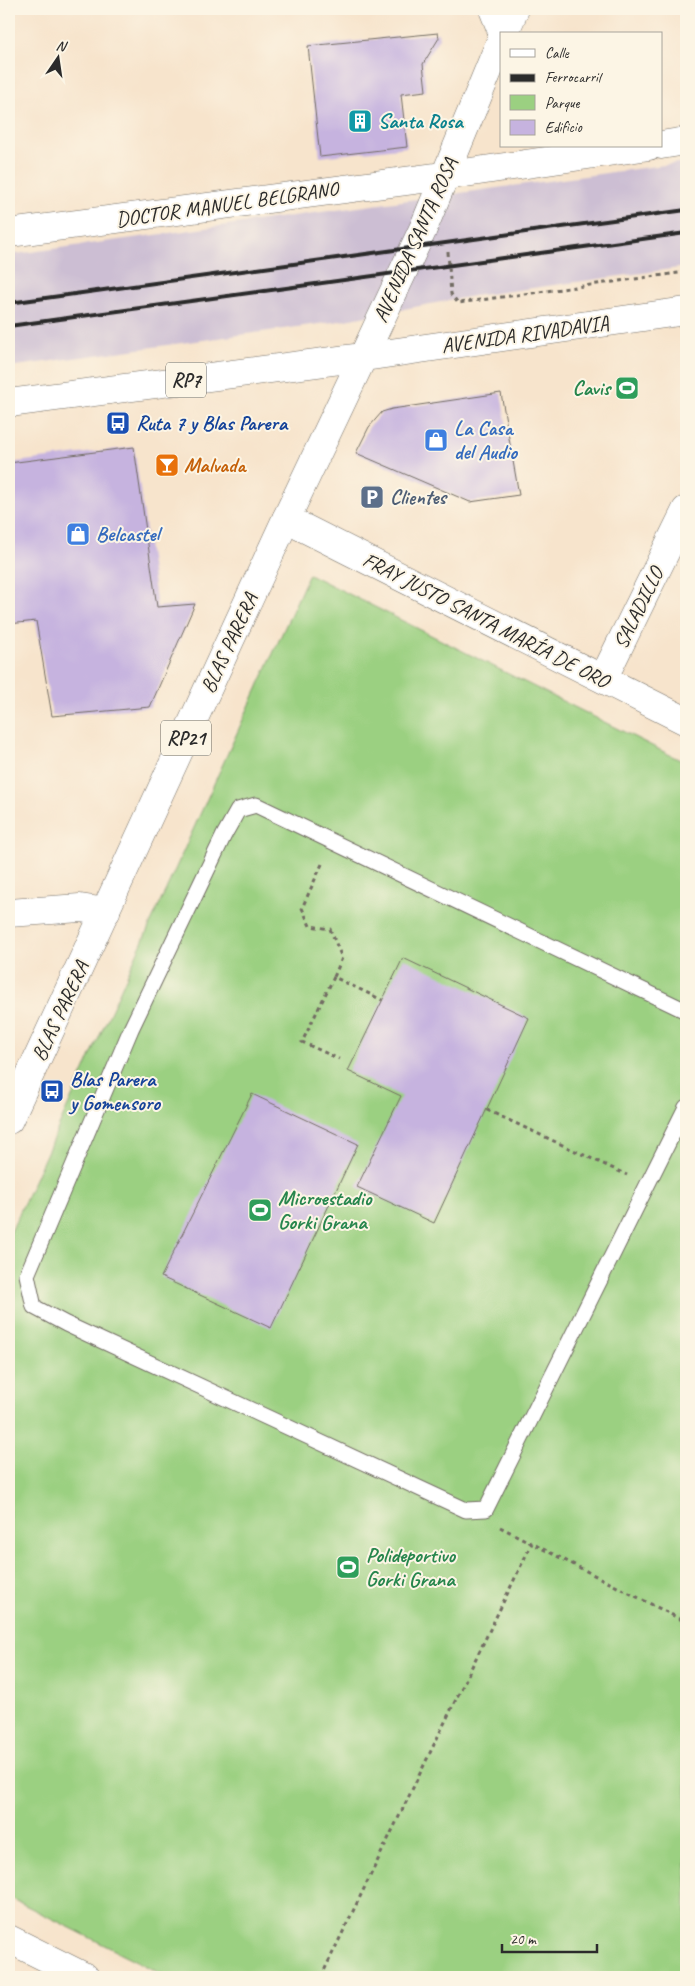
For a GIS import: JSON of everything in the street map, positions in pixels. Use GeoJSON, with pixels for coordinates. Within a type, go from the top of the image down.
{"type":"FeatureCollection","features":[{"type":"Feature","properties":{"kind":"street"},"geometry":{"type":"LineString","coordinates":[[492,9],[502,32]]}},
{"type":"Feature","properties":{"kind":"street"},"geometry":{"type":"LineString","coordinates":[[504,32],[516,9]]}},
{"type":"Feature","properties":{"kind":"street","name":"AVENIDA SANTA ROSA"},"geometry":{"type":"LineString","coordinates":[[363,357],[423,229],[500,42]]}},
{"type":"Feature","properties":{"kind":"street"},"geometry":{"type":"LineString","coordinates":[[662,144],[686,141]]}},
{"type":"Feature","properties":{"kind":"street"},"geometry":{"type":"LineString","coordinates":[[444,176],[635,148]]}},
{"type":"Feature","properties":{"kind":"street","name":"DOCTOR MANUEL BELGRANO"},"geometry":{"type":"LineString","coordinates":[[9,233],[444,176]]}},
{"type":"Feature","properties":{"kind":"street","name":"AVENIDA RIVADAVIA"},"geometry":{"type":"LineString","coordinates":[[363,357],[686,311]]}},
{"type":"Feature","properties":{"kind":"street","name":"RP7"},"geometry":{"type":"LineString","coordinates":[[9,403],[363,357]]}},
{"type":"Feature","properties":{"kind":"street","name":"BLAS PARERA"},"geometry":{"type":"LineString","coordinates":[[9,1120],[286,519],[363,357]]}},
{"type":"Feature","properties":{"kind":"street","name":"SALADILLO"},"geometry":{"type":"LineString","coordinates":[[603,680],[686,510]]}},
{"type":"Feature","properties":{"kind":"street","name":"FRAY JUSTO SANTA MARÍA DE ORO"},"geometry":{"type":"LineString","coordinates":[[286,519],[686,721]]}},
{"type":"Feature","properties":{"kind":"street"},"geometry":{"type":"LineString","coordinates":[[9,913],[80,908],[106,912]]}},
{"type":"Feature","properties":{"kind":"street"},"geometry":{"type":"LineString","coordinates":[[9,1939],[85,1977]]}},
{"type":"Feature","properties":{"kind":"lane"},"geometry":{"type":"LineString","coordinates":[[686,1011],[256,805],[238,810],[224,835],[131,1029],[26,1275],[34,1307],[66,1324],[466,1510],[486,1510],[686,1107]]}},
{"type":"Feature","properties":{"kind":"path"},"geometry":{"type":"LineString","coordinates":[[448,250],[451,294],[458,303],[686,272]]}},
{"type":"Feature","properties":{"kind":"path"},"geometry":{"type":"LineString","coordinates":[[333,842],[302,908],[310,926],[330,929],[342,958],[302,1042],[339,1059]]}},
{"type":"Feature","properties":{"kind":"path"},"geometry":{"type":"LineString","coordinates":[[334,977],[382,1000]]}},
{"type":"Feature","properties":{"kind":"path"},"geometry":{"type":"LineString","coordinates":[[486,1110],[648,1184]]}},
{"type":"Feature","properties":{"kind":"path"},"geometry":{"type":"LineString","coordinates":[[466,1510],[686,1622]]}},
{"type":"Feature","properties":{"kind":"path"},"geometry":{"type":"LineString","coordinates":[[321,1977],[532,1543]]}},
{"type":"Feature","properties":{"kind":"shaded area"},"geometry":{"type":"Polygon","coordinates":[[[686,162],[686,267],[473,296],[340,321],[9,367],[9,255],[686,162]]]}},
{"type":"Feature","properties":{"kind":"green space","name":"Polideportivo Gorki Grana"},"geometry":{"type":"Polygon","coordinates":[[[309,574],[686,763],[686,1977],[168,1977],[9,1897],[9,1236],[309,574]]]}},
{"type":"Feature","properties":{"kind":"building","name":"Santa Rosa"},"geometry":{"type":"Polygon","coordinates":[[[438,33],[439,38],[423,64],[426,91],[401,94],[407,147],[320,157],[308,46],[438,33]]]}},
{"type":"Feature","properties":{"kind":"building","name":"La Casa del Audio"},"geometry":{"type":"Polygon","coordinates":[[[501,393],[519,495],[470,502],[356,453],[369,427],[382,412],[501,393]]]}},
{"type":"Feature","properties":{"kind":"building","name":"Belcastel"},"geometry":{"type":"Polygon","coordinates":[[[134,447],[157,607],[195,604],[150,707],[52,716],[36,621],[9,624],[9,463],[134,447]]]}},
{"type":"Feature","properties":{"kind":"building"},"geometry":{"type":"Polygon","coordinates":[[[403,958],[529,1018],[434,1223],[357,1187],[401,1096],[348,1071],[403,958]]]}},
{"type":"Feature","properties":{"kind":"building","name":"Microestadio Gorki Grana"},"geometry":{"type":"Polygon","coordinates":[[[252,1094],[358,1144],[271,1328],[161,1277],[252,1094]]]}},
{"type":"Feature","properties":{"kind":"railway"},"geometry":{"type":"LineString","coordinates":[[9,303],[686,210]]}},
{"type":"Feature","properties":{"kind":"railway"},"geometry":{"type":"LineString","coordinates":[[9,326],[686,233]]}},
{"type":"Feature","properties":{"kind":"place","name":"Santa Rosa"},"geometry":{"type":"Point","coordinates":[360,121]}},
{"type":"Feature","properties":{"kind":"place","name":"Cavis"},"geometry":{"type":"Point","coordinates":[627,388]}},
{"type":"Feature","properties":{"kind":"place","name":"Ruta 7 y Blas Parera"},"geometry":{"type":"Point","coordinates":[118,423]}},
{"type":"Feature","properties":{"kind":"place","name":"La Casa del Audio"},"geometry":{"type":"Point","coordinates":[436,440]}},
{"type":"Feature","properties":{"kind":"place","name":"Malvada"},"geometry":{"type":"Point","coordinates":[167,465]}},
{"type":"Feature","properties":{"kind":"place","name":"Clientes"},"geometry":{"type":"Point","coordinates":[372,497]}},
{"type":"Feature","properties":{"kind":"place","name":"Belcastel"},"geometry":{"type":"Point","coordinates":[78,534]}},
{"type":"Feature","properties":{"kind":"place","name":"Blas Parera y Gomensoro"},"geometry":{"type":"Point","coordinates":[52,1091]}},
{"type":"Feature","properties":{"kind":"place","name":"Microestadio Gorki Grana"},"geometry":{"type":"Point","coordinates":[260,1210]}},
{"type":"Feature","properties":{"kind":"place","name":"Polideportivo Gorki Grana"},"geometry":{"type":"Point","coordinates":[348,1567]}}]}
